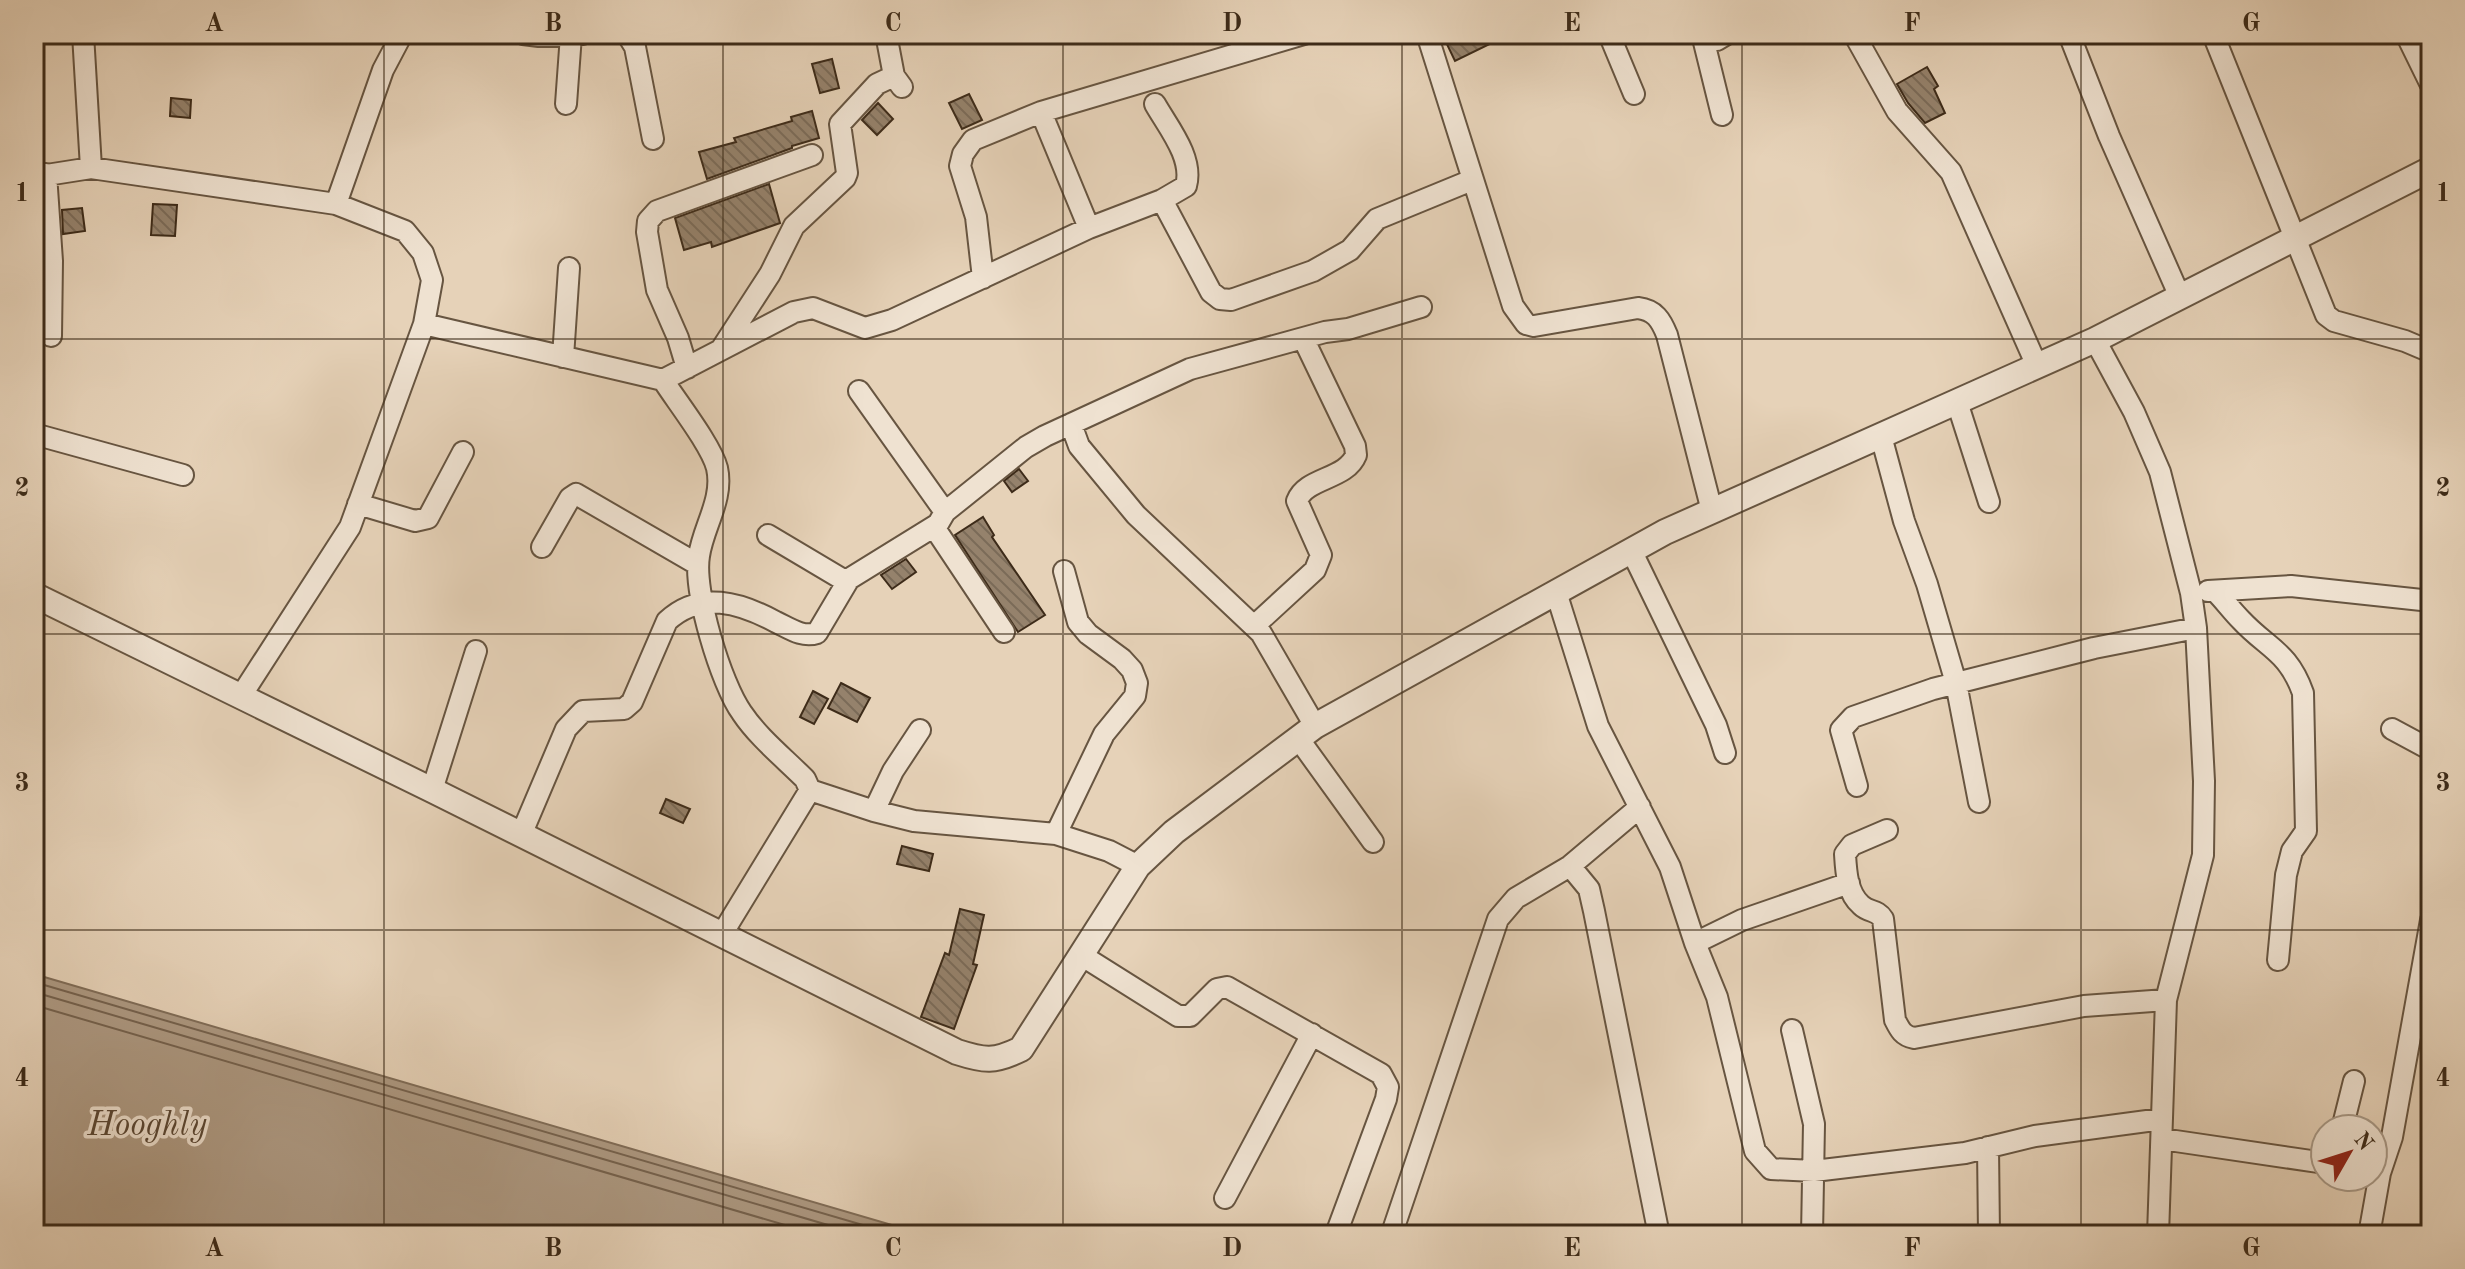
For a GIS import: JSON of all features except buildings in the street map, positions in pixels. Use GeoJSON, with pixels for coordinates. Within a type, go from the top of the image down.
{"type":"FeatureCollection","features":[{"type":"Feature","properties":{"kind":"street"},"geometry":{"type":"LineString","coordinates":[[83,34],[91,168]]}},
{"type":"Feature","properties":{"kind":"street"},"geometry":{"type":"LineString","coordinates":[[336,204],[383,70],[402,34]]}},
{"type":"Feature","properties":{"kind":"street"},"geometry":{"type":"LineString","coordinates":[[523,34],[584,34]]}},
{"type":"Feature","properties":{"kind":"street"},"geometry":{"type":"LineString","coordinates":[[627,34],[635,47],[653,139]]}},
{"type":"Feature","properties":{"kind":"street"},"geometry":{"type":"LineString","coordinates":[[722,349],[770,274],[794,226],[845,178],[847,173],[840,124],[877,84],[898,82],[886,34]]}},
{"type":"Feature","properties":{"kind":"street"},"geometry":{"type":"LineString","coordinates":[[983,278],[976,217],[960,166],[963,154],[973,140],[1041,112],[1304,34]]}},
{"type":"Feature","properties":{"kind":"street"},"geometry":{"type":"LineString","coordinates":[[1427,34],[1513,306],[1526,324],[1543,326],[1638,308],[1654,312],[1662,322],[1712,511]]}},
{"type":"Feature","properties":{"kind":"street"},"geometry":{"type":"LineString","coordinates":[[1609,34],[1634,94]]}},
{"type":"Feature","properties":{"kind":"street"},"geometry":{"type":"LineString","coordinates":[[1703,34],[1717,40],[1727,34]]}},
{"type":"Feature","properties":{"kind":"street"},"geometry":{"type":"LineString","coordinates":[[1703,34],[1722,115]]}},
{"type":"Feature","properties":{"kind":"street"},"geometry":{"type":"LineString","coordinates":[[1854,34],[1897,111],[1951,172],[2037,366]]}},
{"type":"Feature","properties":{"kind":"street"},"geometry":{"type":"LineString","coordinates":[[2069,34],[2109,136],[2180,297]]}},
{"type":"Feature","properties":{"kind":"street"},"geometry":{"type":"LineString","coordinates":[[2213,34],[2326,315],[2334,321],[2405,341],[2431,352]]}},
{"type":"Feature","properties":{"kind":"street"},"geometry":{"type":"LineString","coordinates":[[2406,34],[2431,85]]}},
{"type":"Feature","properties":{"kind":"street"},"geometry":{"type":"LineString","coordinates":[[566,104],[571,35]]}},
{"type":"Feature","properties":{"kind":"street"},"geometry":{"type":"LineString","coordinates":[[424,324],[663,380],[794,312],[813,308],[865,328],[892,320],[1089,228],[1162,200],[1186,186],[1188,172],[1185,159],[1155,104]]}},
{"type":"Feature","properties":{"kind":"street"},"geometry":{"type":"LineString","coordinates":[[1041,112],[1089,228]]}},
{"type":"Feature","properties":{"kind":"street"},"geometry":{"type":"LineString","coordinates":[[687,368],[657,290],[647,232],[648,221],[657,211],[812,155]]}},
{"type":"Feature","properties":{"kind":"street"},"geometry":{"type":"LineString","coordinates":[[51,336],[52,261],[40,176],[91,168],[336,204],[405,231],[423,253],[432,280],[424,324],[350,527],[241,696]]}},
{"type":"Feature","properties":{"kind":"street"},"geometry":{"type":"LineString","coordinates":[[34,595],[957,1052],[983,1061],[1001,1058],[1021,1049],[1138,866],[1174,832],[1306,732],[1631,550],[2095,340],[2431,169]]}},
{"type":"Feature","properties":{"kind":"street"},"geometry":{"type":"LineString","coordinates":[[1162,200],[1211,292],[1220,299],[1231,300],[1313,271],[1350,250],[1377,219],[1472,180]]}},
{"type":"Feature","properties":{"kind":"street"},"geometry":{"type":"LineString","coordinates":[[563,357],[569,268]]}},
{"type":"Feature","properties":{"kind":"street"},"geometry":{"type":"LineString","coordinates":[[521,835],[566,729],[583,711],[624,709],[632,702],[667,621],[675,614],[701,601],[730,603],[754,610],[798,633],[817,633],[847,582],[940,520],[1026,447],[1190,369],[1421,307]]}},
{"type":"Feature","properties":{"kind":"street"},"geometry":{"type":"LineString","coordinates":[[1254,626],[1320,562],[1321,555],[1297,501],[1298,496],[1347,468],[1356,455],[1355,446],[1304,340]]}},
{"type":"Feature","properties":{"kind":"street"},"geometry":{"type":"LineString","coordinates":[[2095,340],[2134,412],[2160,472],[2191,593],[2196,628],[2204,781],[2203,855],[2166,1000],[2158,1235]]}},
{"type":"Feature","properties":{"kind":"street"},"geometry":{"type":"LineString","coordinates":[[663,380],[716,466],[719,483],[717,500],[700,543],[697,564],[701,601],[731,696],[743,716],[805,779],[810,790],[914,821],[1056,834],[1109,851],[1138,866]]}},
{"type":"Feature","properties":{"kind":"street"},"geometry":{"type":"LineString","coordinates":[[859,391],[940,520],[1004,632]]}},
{"type":"Feature","properties":{"kind":"street"},"geometry":{"type":"LineString","coordinates":[[1957,402],[1989,502]]}},
{"type":"Feature","properties":{"kind":"street"},"geometry":{"type":"LineString","coordinates":[[1071,424],[1079,446],[1136,515],[1261,633],[1306,732],[1373,842]]}},
{"type":"Feature","properties":{"kind":"street"},"geometry":{"type":"LineString","coordinates":[[34,434],[183,475]]}},
{"type":"Feature","properties":{"kind":"street"},"geometry":{"type":"LineString","coordinates":[[1881,436],[1904,521],[1927,584],[1956,683],[1979,802]]}},
{"type":"Feature","properties":{"kind":"street"},"geometry":{"type":"LineString","coordinates":[[358,504],[415,521],[428,518],[463,452]]}},
{"type":"Feature","properties":{"kind":"street"},"geometry":{"type":"LineString","coordinates":[[542,547],[570,498],[576,494],[697,564]]}},
{"type":"Feature","properties":{"kind":"street"},"geometry":{"type":"LineString","coordinates":[[768,535],[847,582]]}},
{"type":"Feature","properties":{"kind":"street"},"geometry":{"type":"LineString","coordinates":[[1631,550],[1716,725],[1725,753]]}},
{"type":"Feature","properties":{"kind":"street"},"geometry":{"type":"LineString","coordinates":[[1056,834],[1104,734],[1135,696],[1137,683],[1132,670],[1122,659],[1088,634],[1078,622],[1064,571]]}},
{"type":"Feature","properties":{"kind":"street"},"geometry":{"type":"LineString","coordinates":[[2191,593],[2291,586],[2431,601]]}},
{"type":"Feature","properties":{"kind":"street"},"geometry":{"type":"LineString","coordinates":[[2215,591],[2242,622],[2287,660],[2303,693],[2306,831],[2292,851],[2286,875],[2278,960]]}},
{"type":"Feature","properties":{"kind":"street"},"geometry":{"type":"LineString","coordinates":[[1556,592],[1598,726],[1670,867],[1717,997],[1755,1151],[1771,1169],[1814,1171],[1965,1153],[2035,1136],[2162,1129],[2309,1160]]}},
{"type":"Feature","properties":{"kind":"street"},"geometry":{"type":"LineString","coordinates":[[1857,786],[1841,730],[1845,722],[1873,709],[1956,683],[2094,648],[2196,628]]}},
{"type":"Feature","properties":{"kind":"street"},"geometry":{"type":"LineString","coordinates":[[432,790],[476,651]]}},
{"type":"Feature","properties":{"kind":"street"},"geometry":{"type":"LineString","coordinates":[[2392,729],[2431,750]]}},
{"type":"Feature","properties":{"kind":"street"},"geometry":{"type":"LineString","coordinates":[[874,811],[893,771],[920,730]]}},
{"type":"Feature","properties":{"kind":"street"},"geometry":{"type":"LineString","coordinates":[[722,934],[810,790]]}},
{"type":"Feature","properties":{"kind":"street"},"geometry":{"type":"LineString","coordinates":[[1392,1233],[1498,919],[1516,898],[1570,866],[1640,807]]}},
{"type":"Feature","properties":{"kind":"street"},"geometry":{"type":"LineString","coordinates":[[1887,830],[1847,848],[1845,854],[1849,883],[1862,907],[1877,911],[1883,919],[1895,1020],[1907,1037],[2084,1006],[2166,1000]]}},
{"type":"Feature","properties":{"kind":"street"},"geometry":{"type":"LineString","coordinates":[[1570,866],[1589,889],[1659,1235]]}},
{"type":"Feature","properties":{"kind":"street"},"geometry":{"type":"LineString","coordinates":[[1695,943],[1742,920],[1849,883]]}},
{"type":"Feature","properties":{"kind":"street"},"geometry":{"type":"LineString","coordinates":[[2369,1235],[2380,1173],[2392,1137],[2431,920]]}},
{"type":"Feature","properties":{"kind":"street"},"geometry":{"type":"LineString","coordinates":[[1081,955],[1178,1016],[1190,1016],[1217,989],[1227,987],[1381,1074],[1388,1087],[1386,1099],[1336,1234]]}},
{"type":"Feature","properties":{"kind":"street"},"geometry":{"type":"LineString","coordinates":[[1792,1030],[1814,1124],[1812,1235]]}},
{"type":"Feature","properties":{"kind":"street"},"geometry":{"type":"LineString","coordinates":[[1225,1198],[1312,1034]]}},
{"type":"Feature","properties":{"kind":"street"},"geometry":{"type":"LineString","coordinates":[[2346,1113],[2354,1081]]}},
{"type":"Feature","properties":{"kind":"street"},"geometry":{"type":"LineString","coordinates":[[1988,1147],[1989,1235]]}},
{"type":"Feature","properties":{"kind":"water","name":"Hooghly"},"geometry":{"type":"Polygon","coordinates":[[[34,974],[926,1235],[34,1235],[34,974]]]}}]}
